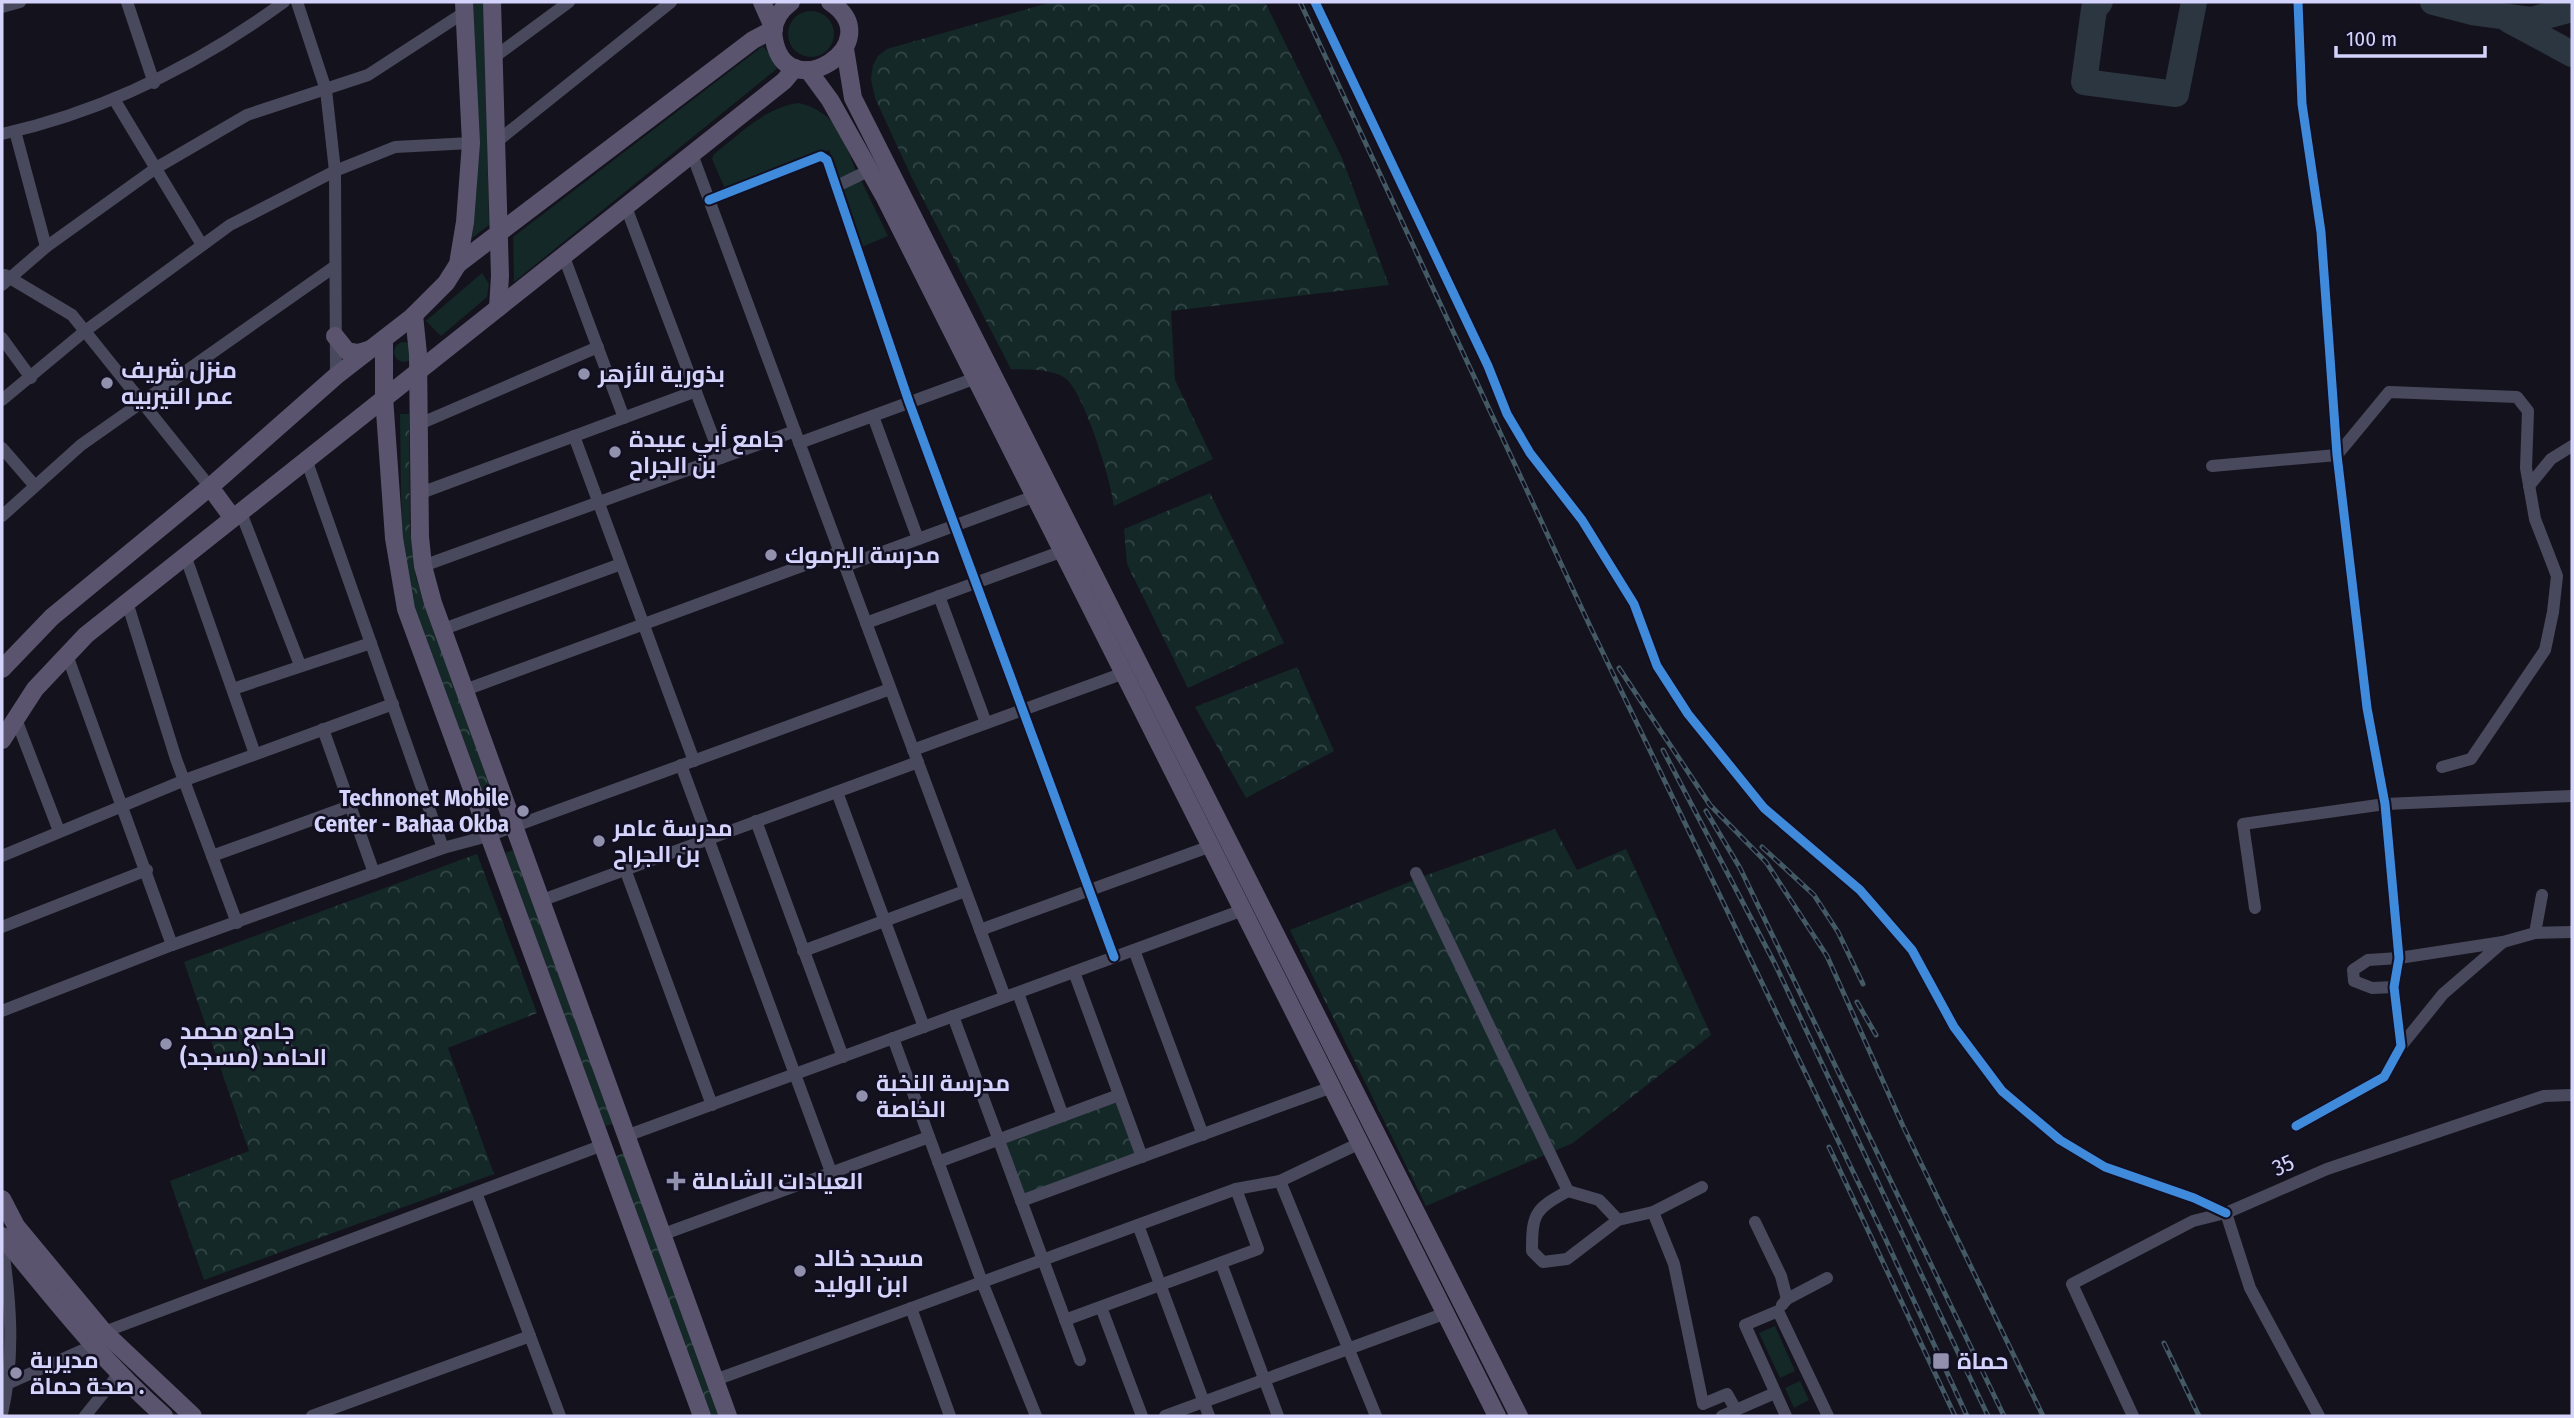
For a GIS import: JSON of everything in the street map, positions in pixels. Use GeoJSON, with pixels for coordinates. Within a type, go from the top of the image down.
{"type":"FeatureCollection","features":[{"type":"Feature","properties":{"kind":"main road"},"geometry":{"type":"LineString","coordinates":[[492,2],[499,233],[498,309]]}},
{"type":"Feature","properties":{"kind":"main road"},"geometry":{"type":"LineString","coordinates":[[762,2],[774,29],[778,51],[802,69],[830,100],[870,170],[1497,1416]]}},
{"type":"Feature","properties":{"kind":"main road"},"geometry":{"type":"LineString","coordinates":[[2,669],[52,617],[210,486],[335,376],[414,315],[446,283],[458,264],[753,40],[774,29],[777,18],[791,2]]}},
{"type":"Feature","properties":{"kind":"main road"},"geometry":{"type":"LineString","coordinates":[[830,2],[843,15],[847,26],[845,49],[853,98],[1519,1416]]}},
{"type":"Feature","properties":{"kind":"main road"},"geometry":{"type":"LineString","coordinates":[[458,264],[465,222],[471,143],[464,7]]}},
{"type":"Feature","properties":{"kind":"main road"},"geometry":{"type":"LineString","coordinates":[[2,740],[35,689],[86,635],[784,81],[802,69],[830,65],[845,49]]}},
{"type":"Feature","properties":{"kind":"main road"},"geometry":{"type":"LineString","coordinates":[[414,315],[418,371],[418,494],[423,566],[442,630],[728,1416]]}},
{"type":"Feature","properties":{"kind":"main road"},"geometry":{"type":"LineString","coordinates":[[335,336],[347,351],[358,353],[377,344]]}},
{"type":"Feature","properties":{"kind":"main road"},"geometry":{"type":"LineString","coordinates":[[377,344],[384,397],[394,538],[406,609],[702,1416]]}},
{"type":"Feature","properties":{"kind":"main road"},"geometry":{"type":"LineString","coordinates":[[210,486],[236,514]]}},
{"type":"Feature","properties":{"kind":"main road"},"geometry":{"type":"LineString","coordinates":[[603,1145],[603,1136],[610,1129],[620,1129],[626,1136]]}},
{"type":"Feature","properties":{"kind":"main road"},"geometry":{"type":"LineString","coordinates":[[2,1199],[16,1226],[104,1332],[193,1416]]}},
{"type":"Feature","properties":{"kind":"main road"},"geometry":{"type":"LineString","coordinates":[[2,1236],[118,1375],[164,1416]]}},
{"type":"Feature","properties":{"kind":"street"},"geometry":{"type":"LineString","coordinates":[[2,7],[20,2]]}},
{"type":"Feature","properties":{"kind":"street"},"geometry":{"type":"LineString","coordinates":[[127,2],[154,83]]}},
{"type":"Feature","properties":{"kind":"street"},"geometry":{"type":"LineString","coordinates":[[46,247],[8,133],[114,99],[154,83],[237,36],[284,2]]}},
{"type":"Feature","properties":{"kind":"street"},"geometry":{"type":"LineString","coordinates":[[297,2],[326,90],[335,171],[335,376]]}},
{"type":"Feature","properties":{"kind":"street"},"geometry":{"type":"LineString","coordinates":[[493,58],[569,2]]}},
{"type":"Feature","properties":{"kind":"street"},"geometry":{"type":"LineString","coordinates":[[495,143],[671,2]]}},
{"type":"Feature","properties":{"kind":"street"},"geometry":{"type":"LineString","coordinates":[[1315,2],[1488,366],[1507,414],[1530,453],[1582,520],[1634,604],[1657,666],[1688,714],[1764,808],[1860,890],[1912,950],[1954,1027],[2002,1091],[2060,1140],[2105,1167],[2194,1198],[2226,1213],[2250,1288],[2319,1416]]}},
{"type":"Feature","properties":{"kind":"street"},"geometry":{"type":"LineString","coordinates":[[2298,2],[2302,104],[2321,232],[2337,455],[2367,708],[2385,804],[2399,958],[2393,987],[2401,1046]]}},
{"type":"Feature","properties":{"kind":"street"},"geometry":{"type":"LineString","coordinates":[[210,486],[72,314],[4,278],[156,169],[247,115],[368,75],[464,7]]}},
{"type":"Feature","properties":{"kind":"street"},"geometry":{"type":"LineString","coordinates":[[114,99],[202,245]]}},
{"type":"Feature","properties":{"kind":"street"},"geometry":{"type":"LineString","coordinates":[[2,400],[32,378],[85,331],[230,225],[335,171],[396,147],[471,143]]}},
{"type":"Feature","properties":{"kind":"street"},"geometry":{"type":"LineString","coordinates":[[692,154],[980,930],[1063,1116]]}},
{"type":"Feature","properties":{"kind":"street"},"geometry":{"type":"LineString","coordinates":[[709,200],[821,156],[827,160],[909,402],[1114,957]]}},
{"type":"Feature","properties":{"kind":"street"},"geometry":{"type":"LineString","coordinates":[[837,186],[870,170]]}},
{"type":"Feature","properties":{"kind":"street"},"geometry":{"type":"LineString","coordinates":[[626,207],[720,458]]}},
{"type":"Feature","properties":{"kind":"street"},"geometry":{"type":"LineString","coordinates":[[564,257],[624,418]]}},
{"type":"Feature","properties":{"kind":"street"},"geometry":{"type":"LineString","coordinates":[[2,516],[81,445],[334,267]]}},
{"type":"Feature","properties":{"kind":"street"},"geometry":{"type":"LineString","coordinates":[[2,338],[32,378]]}},
{"type":"Feature","properties":{"kind":"street"},"geometry":{"type":"LineString","coordinates":[[417,425],[598,347]]}},
{"type":"Feature","properties":{"kind":"street"},"geometry":{"type":"LineString","coordinates":[[423,566],[720,458],[873,416],[976,378]]}},
{"type":"Feature","properties":{"kind":"street"},"geometry":{"type":"LineString","coordinates":[[418,494],[696,391]]}},
{"type":"Feature","properties":{"kind":"street"},"geometry":{"type":"LineString","coordinates":[[2212,466],[2337,455],[2389,392],[2517,397],[2528,411],[2526,468],[2529,486],[2535,519],[2557,576],[2545,650],[2471,759],[2442,767]]}},
{"type":"Feature","properties":{"kind":"street"},"geometry":{"type":"LineString","coordinates":[[873,416],[918,539]]}},
{"type":"Feature","properties":{"kind":"street"},"geometry":{"type":"LineString","coordinates":[[574,436],[694,761]]}},
{"type":"Feature","properties":{"kind":"street"},"geometry":{"type":"LineString","coordinates":[[2529,486],[2551,459],[2572,446]]}},
{"type":"Feature","properties":{"kind":"street"},"geometry":{"type":"LineString","coordinates":[[2,448],[35,486]]}},
{"type":"Feature","properties":{"kind":"street"},"geometry":{"type":"LineString","coordinates":[[306,459],[443,848]]}},
{"type":"Feature","properties":{"kind":"street"},"geometry":{"type":"LineString","coordinates":[[845,566],[1035,496]]}},
{"type":"Feature","properties":{"kind":"street"},"geometry":{"type":"LineString","coordinates":[[236,514],[300,665]]}},
{"type":"Feature","properties":{"kind":"street"},"geometry":{"type":"LineString","coordinates":[[866,623],[1063,551]]}},
{"type":"Feature","properties":{"kind":"street"},"geometry":{"type":"LineString","coordinates":[[465,690],[840,552]]}},
{"type":"Feature","properties":{"kind":"street"},"geometry":{"type":"LineString","coordinates":[[185,555],[256,754]]}},
{"type":"Feature","properties":{"kind":"street"},"geometry":{"type":"LineString","coordinates":[[442,630],[621,564]]}},
{"type":"Feature","properties":{"kind":"street"},"geometry":{"type":"LineString","coordinates":[[939,596],[986,723]]}},
{"type":"Feature","properties":{"kind":"street"},"geometry":{"type":"LineString","coordinates":[[127,602],[185,780],[237,923]]}},
{"type":"Feature","properties":{"kind":"street"},"geometry":{"type":"LineString","coordinates":[[233,690],[300,665],[372,643]]}},
{"type":"Feature","properties":{"kind":"street"},"geometry":{"type":"LineString","coordinates":[[67,655],[172,945]]}},
{"type":"Feature","properties":{"kind":"street"},"geometry":{"type":"LineString","coordinates":[[540,901],[837,792],[986,723],[1124,673]]}},
{"type":"Feature","properties":{"kind":"street"},"geometry":{"type":"LineString","coordinates":[[2,1011],[172,945],[443,848],[514,827],[890,688]]}},
{"type":"Feature","properties":{"kind":"street"},"geometry":{"type":"LineString","coordinates":[[2,856],[185,780],[393,704]]}},
{"type":"Feature","properties":{"kind":"street"},"geometry":{"type":"LineString","coordinates":[[16,719],[59,831]]}},
{"type":"Feature","properties":{"kind":"street"},"geometry":{"type":"LineString","coordinates":[[323,729],[374,873]]}},
{"type":"Feature","properties":{"kind":"street"},"geometry":{"type":"LineString","coordinates":[[681,765],[831,1172]]}},
{"type":"Feature","properties":{"kind":"street"},"geometry":{"type":"LineString","coordinates":[[837,792],[924,1027]]}},
{"type":"Feature","properties":{"kind":"street"},"geometry":{"type":"LineString","coordinates":[[2255,908],[2243,824],[2385,804],[2572,796]]}},
{"type":"Feature","properties":{"kind":"street"},"geometry":{"type":"LineString","coordinates":[[212,856],[350,806]]}},
{"type":"Feature","properties":{"kind":"street"},"geometry":{"type":"LineString","coordinates":[[756,821],[843,1057]]}},
{"type":"Feature","properties":{"kind":"street"},"geometry":{"type":"LineString","coordinates":[[980,930],[1211,846]]}},
{"type":"Feature","properties":{"kind":"street"},"geometry":{"type":"LineString","coordinates":[[625,869],[712,1105]]}},
{"type":"Feature","properties":{"kind":"street"},"geometry":{"type":"LineString","coordinates":[[2,926],[147,870]]}},
{"type":"Feature","properties":{"kind":"street"},"geometry":{"type":"LineString","coordinates":[[1416,873],[1568,1191]]}},
{"type":"Feature","properties":{"kind":"street"},"geometry":{"type":"LineString","coordinates":[[803,950],[965,891]]}},
{"type":"Feature","properties":{"kind":"street"},"geometry":{"type":"LineString","coordinates":[[2535,933],[2542,895]]}},
{"type":"Feature","properties":{"kind":"street"},"geometry":{"type":"LineString","coordinates":[[626,1136],[1243,910]]}},
{"type":"Feature","properties":{"kind":"street"},"geometry":{"type":"LineString","coordinates":[[2393,987],[2372,988],[2354,981],[2353,970],[2368,960],[2399,958],[2503,942],[2535,933],[2572,932]]}},
{"type":"Feature","properties":{"kind":"street"},"geometry":{"type":"LineString","coordinates":[[2296,1126],[2384,1077],[2401,1046],[2443,994],[2503,942]]}},
{"type":"Feature","properties":{"kind":"street"},"geometry":{"type":"LineString","coordinates":[[1134,950],[1203,1135]]}},
{"type":"Feature","properties":{"kind":"street"},"geometry":{"type":"LineString","coordinates":[[1074,972],[1142,1157]]}},
{"type":"Feature","properties":{"kind":"street"},"geometry":{"type":"LineString","coordinates":[[953,1016],[1080,1360]]}},
{"type":"Feature","properties":{"kind":"street"},"geometry":{"type":"LineString","coordinates":[[893,1038],[982,1282],[1036,1416]]}},
{"type":"Feature","properties":{"kind":"street"},"geometry":{"type":"LineString","coordinates":[[1021,1201],[1332,1087]]}},
{"type":"Feature","properties":{"kind":"street"},"geometry":{"type":"LineString","coordinates":[[938,1162],[1119,1095]]}},
{"type":"Feature","properties":{"kind":"street","name":"35"},"geometry":{"type":"LineString","coordinates":[[2133,1416],[2073,1284],[2193,1220],[2226,1213],[2340,1164],[2544,1096],[2572,1095]]}},
{"type":"Feature","properties":{"kind":"street"},"geometry":{"type":"LineString","coordinates":[[661,1235],[929,1137]]}},
{"type":"Feature","properties":{"kind":"street"},"geometry":{"type":"LineString","coordinates":[[715,1380],[1236,1189],[1280,1181],[1360,1143]]}},
{"type":"Feature","properties":{"kind":"street"},"geometry":{"type":"LineString","coordinates":[[104,1332],[477,1195],[603,1145]]}},
{"type":"Feature","properties":{"kind":"street"},"geometry":{"type":"LineString","coordinates":[[1280,1181],[1351,1348],[1376,1416]]}},
{"type":"Feature","properties":{"kind":"street"},"geometry":{"type":"LineString","coordinates":[[1618,1220],[1599,1200],[1568,1191],[1540,1206],[1532,1223],[1532,1251],[1543,1262],[1567,1259],[1618,1220],[1654,1212],[1702,1187]]}},
{"type":"Feature","properties":{"kind":"street"},"geometry":{"type":"LineString","coordinates":[[1065,1320],[1258,1249],[1236,1189]]}},
{"type":"Feature","properties":{"kind":"street"},"geometry":{"type":"LineString","coordinates":[[477,1195],[560,1416]]}},
{"type":"Feature","properties":{"kind":"street"},"geometry":{"type":"LineString","coordinates":[[1654,1212],[1674,1264],[1703,1404],[1727,1394],[1735,1410]]}},
{"type":"Feature","properties":{"kind":"street"},"geometry":{"type":"LineString","coordinates":[[1755,1222],[1781,1276],[1787,1299]]}},
{"type":"Feature","properties":{"kind":"street"},"geometry":{"type":"LineString","coordinates":[[1138,1225],[1209,1416]]}},
{"type":"Feature","properties":{"kind":"street"},"geometry":{"type":"LineString","coordinates":[[2,1243],[11,1341],[9,1383],[2,1415]]}},
{"type":"Feature","properties":{"kind":"street"},"geometry":{"type":"LineString","coordinates":[[1221,1263],[1278,1416]]}},
{"type":"Feature","properties":{"kind":"street"},"geometry":{"type":"LineString","coordinates":[[1786,1416],[1745,1325],[1778,1311],[1787,1299],[1827,1278]]}},
{"type":"Feature","properties":{"kind":"street"},"geometry":{"type":"LineString","coordinates":[[1101,1307],[1142,1416]]}},
{"type":"Feature","properties":{"kind":"street"},"geometry":{"type":"LineString","coordinates":[[911,1308],[950,1416]]}},
{"type":"Feature","properties":{"kind":"street"},"geometry":{"type":"LineString","coordinates":[[1778,1311],[1828,1416]]}},
{"type":"Feature","properties":{"kind":"street"},"geometry":{"type":"LineString","coordinates":[[1165,1416],[1446,1313]]}},
{"type":"Feature","properties":{"kind":"street"},"geometry":{"type":"LineString","coordinates":[[312,1416],[530,1336]]}},
{"type":"Feature","properties":{"kind":"street"},"geometry":{"type":"LineString","coordinates":[[9,1383],[92,1346]]}},
{"type":"Feature","properties":{"kind":"street"},"geometry":{"type":"LineString","coordinates":[[85,1416],[118,1375]]}},
{"type":"Feature","properties":{"kind":"street"},"geometry":{"type":"LineString","coordinates":[[1722,1416],[1775,1393]]}},
{"type":"Feature","properties":{"kind":"green space"},"geometry":{"type":"Polygon","coordinates":[[[472,2],[484,2],[489,225],[472,238],[477,120],[472,2]]]}},
{"type":"Feature","properties":{"kind":"green space"},"geometry":{"type":"Polygon","coordinates":[[[1052,2],[1265,2],[1342,158],[1389,285],[1171,311],[1175,380],[1213,459],[1114,506],[1096,438],[1080,399],[1065,378],[1059,375],[1039,370],[1011,369],[912,178],[875,98],[871,79],[873,65],[878,56],[887,49],[1052,2]]]}},
{"type":"Feature","properties":{"kind":"green space"},"geometry":{"type":"Polygon","coordinates":[[[811,11],[828,17],[834,34],[828,51],[811,57],[794,51],[788,34],[794,17],[811,11]]]}},
{"type":"Feature","properties":{"kind":"green space"},"geometry":{"type":"Polygon","coordinates":[[[763,46],[779,67],[514,282],[513,237],[763,46]]]}},
{"type":"Feature","properties":{"kind":"green space"},"geometry":{"type":"Polygon","coordinates":[[[799,103],[823,113],[831,121],[843,139],[857,173],[839,182],[829,150],[726,191],[712,159],[714,154],[764,116],[799,103]]]}},
{"type":"Feature","properties":{"kind":"green space"},"geometry":{"type":"Polygon","coordinates":[[[860,178],[888,236],[862,247],[841,187],[860,178]]]}},
{"type":"Feature","properties":{"kind":"green space"},"geometry":{"type":"Polygon","coordinates":[[[482,273],[489,284],[487,297],[441,336],[426,321],[482,273]]]}},
{"type":"Feature","properties":{"kind":"green space"},"geometry":{"type":"Polygon","coordinates":[[[404,342],[411,345],[414,352],[411,359],[404,362],[397,359],[394,352],[397,345],[404,342]]]}},
{"type":"Feature","properties":{"kind":"green space"},"geometry":{"type":"Polygon","coordinates":[[[400,414],[409,414],[410,529],[416,578],[497,804],[489,807],[411,602],[402,553],[400,414]]]}},
{"type":"Feature","properties":{"kind":"green space"},"geometry":{"type":"Polygon","coordinates":[[[1210,493],[1284,643],[1188,688],[1127,564],[1124,529],[1210,493]]]}},
{"type":"Feature","properties":{"kind":"green space"},"geometry":{"type":"Polygon","coordinates":[[[1297,667],[1334,751],[1246,798],[1195,707],[1297,667]]]}},
{"type":"Feature","properties":{"kind":"green space"},"geometry":{"type":"Polygon","coordinates":[[[1555,829],[1577,870],[1626,849],[1711,1035],[1573,1143],[1426,1206],[1290,930],[1424,876],[1555,829]]]}},
{"type":"Feature","properties":{"kind":"green space"},"geometry":{"type":"Polygon","coordinates":[[[514,850],[613,1124],[605,1126],[505,853],[514,850]]]}},
{"type":"Feature","properties":{"kind":"green space"},"geometry":{"type":"Polygon","coordinates":[[[477,854],[537,1013],[448,1048],[494,1174],[204,1280],[170,1181],[249,1151],[184,962],[477,854]]]}},
{"type":"Feature","properties":{"kind":"green space"},"geometry":{"type":"Polygon","coordinates":[[[1119,1095],[1142,1157],[1021,1201],[998,1140],[1119,1095]]]}},
{"type":"Feature","properties":{"kind":"green space"},"geometry":{"type":"Polygon","coordinates":[[[624,1153],[720,1416],[710,1416],[616,1156],[624,1153]]]}},
{"type":"Feature","properties":{"kind":"green space"},"geometry":{"type":"Polygon","coordinates":[[[1775,1326],[1795,1371],[1780,1378],[1759,1333],[1775,1326]]]}},
{"type":"Feature","properties":{"kind":"green space"},"geometry":{"type":"Polygon","coordinates":[[[1800,1381],[1809,1400],[1794,1408],[1785,1388],[1800,1381]]]}},
{"type":"Feature","properties":{"kind":"taxiway"},"geometry":{"type":"LineString","coordinates":[[2100,2],[2094,9],[2084,82],[2176,94],[2194,2]]}},
{"type":"Feature","properties":{"kind":"taxiway"},"geometry":{"type":"LineString","coordinates":[[2433,2],[2472,12],[2531,20],[2572,9]]}},
{"type":"Feature","properties":{"kind":"taxiway"},"geometry":{"type":"LineString","coordinates":[[2509,20],[2572,54]]}},
{"type":"Feature","properties":{"kind":"railway"},"geometry":{"type":"LineString","coordinates":[[1300,2],[1589,624],[1885,1238],[1967,1416]]}},
{"type":"Feature","properties":{"kind":"railway"},"geometry":{"type":"LineString","coordinates":[[1619,668],[1710,805],[1766,862],[1827,956],[1903,1126],[2043,1416]]}},
{"type":"Feature","properties":{"kind":"railway"},"geometry":{"type":"LineString","coordinates":[[1663,750],[1775,964],[1988,1416]]}},
{"type":"Feature","properties":{"kind":"railway"},"geometry":{"type":"LineString","coordinates":[[1706,811],[1740,868],[2004,1416]]}},
{"type":"Feature","properties":{"kind":"railway"},"geometry":{"type":"LineString","coordinates":[[1762,847],[1814,895],[1838,932],[1863,984]]}},
{"type":"Feature","properties":{"kind":"railway"},"geometry":{"type":"LineString","coordinates":[[1857,1002],[1876,1035]]}},
{"type":"Feature","properties":{"kind":"railway"},"geometry":{"type":"LineString","coordinates":[[1829,1147],[1955,1416]]}},
{"type":"Feature","properties":{"kind":"railway"},"geometry":{"type":"LineString","coordinates":[[2164,1343],[2199,1416]]}},
{"type":"Feature","properties":{"kind":"cycle path"},"geometry":{"type":"LineString","coordinates":[[1315,2],[1488,366],[1507,414],[1530,453],[1582,520],[1634,604],[1657,666],[1688,714],[1764,808],[1860,890],[1912,950],[1954,1027],[2002,1091],[2060,1140],[2105,1167],[2194,1198],[2226,1213]]}},
{"type":"Feature","properties":{"kind":"cycle path"},"geometry":{"type":"LineString","coordinates":[[2296,1126],[2384,1077],[2401,1046],[2394,987],[2399,958],[2385,804],[2367,708],[2337,455],[2321,232],[2302,104],[2298,2]]}},
{"type":"Feature","properties":{"kind":"cycle path"},"geometry":{"type":"LineString","coordinates":[[709,200],[821,156],[827,160],[909,402],[1114,957]]}},
{"type":"Feature","properties":{"kind":"place","name":"بذورية الأزهر"},"geometry":{"type":"Point","coordinates":[584,374]}},
{"type":"Feature","properties":{"kind":"place","name":"منزل شريف عمر النيربيه"},"geometry":{"type":"Point","coordinates":[107,383]}},
{"type":"Feature","properties":{"kind":"place","name":"جامع أبي عبيدة بن الجراح"},"geometry":{"type":"Point","coordinates":[615,452]}},
{"type":"Feature","properties":{"kind":"place","name":"مدرسة اليرموك"},"geometry":{"type":"Point","coordinates":[771,555]}},
{"type":"Feature","properties":{"kind":"place","name":"Technonet Mobile Center - Bahaa Okba"},"geometry":{"type":"Point","coordinates":[523,811]}},
{"type":"Feature","properties":{"kind":"place","name":"مدرسة عامر بن الجراح"},"geometry":{"type":"Point","coordinates":[599,841]}},
{"type":"Feature","properties":{"kind":"place","name":"جامع محمد الحامد (مسجد)"},"geometry":{"type":"Point","coordinates":[166,1044]}},
{"type":"Feature","properties":{"kind":"place","name":"مدرسة النخبة الخاصة"},"geometry":{"type":"Point","coordinates":[862,1096]}},
{"type":"Feature","properties":{"kind":"place","name":"العيادات الشاملة"},"geometry":{"type":"Point","coordinates":[676,1181]}},
{"type":"Feature","properties":{"kind":"place","name":"مسجد خالد ابن الوليد"},"geometry":{"type":"Point","coordinates":[800,1271]}},
{"type":"Feature","properties":{"kind":"place","name":"حماة"},"geometry":{"type":"Point","coordinates":[1941,1361]}},
{"type":"Feature","properties":{"kind":"place","name":"مديرية صحة حماة ."},"geometry":{"type":"Point","coordinates":[16,1373]}}]}
